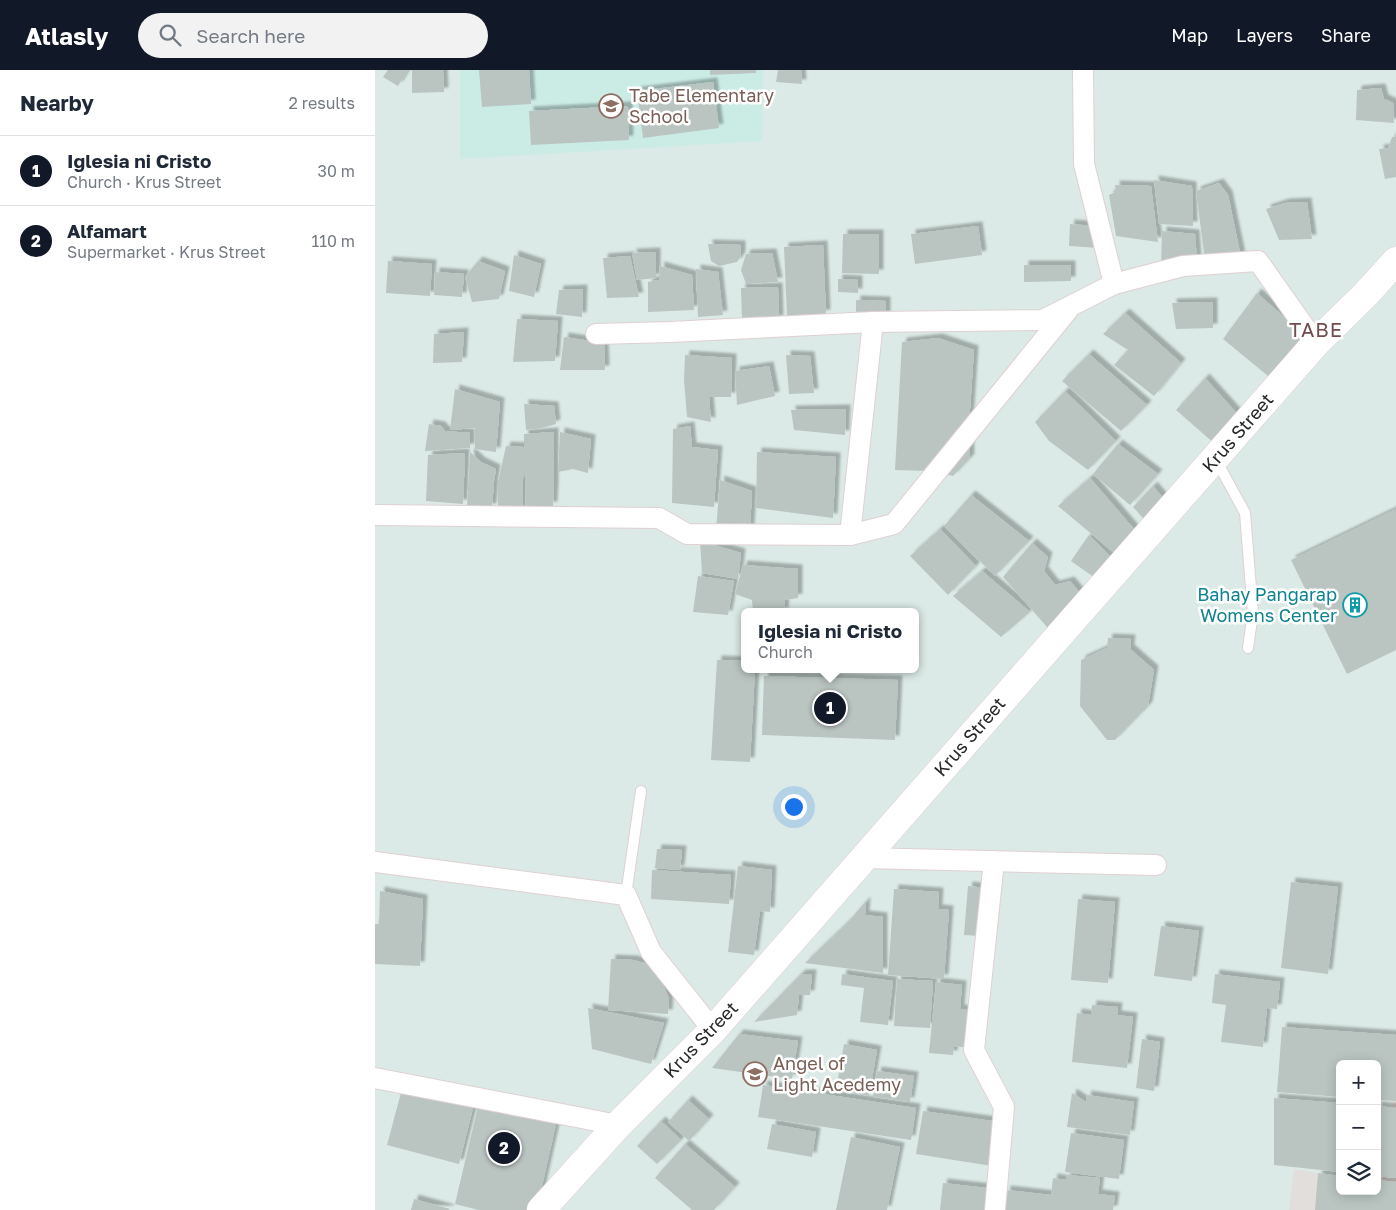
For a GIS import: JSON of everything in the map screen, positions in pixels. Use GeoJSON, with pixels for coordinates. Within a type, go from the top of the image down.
{"type":"FeatureCollection","features":[{"type":"Feature","properties":{"kind":"main road","name":"Krus Street"},"geometry":{"type":"LineString","coordinates":[[541,1210],[618,1125],[713,1030],[1316,343],[1366,294],[1396,261]]}},
{"type":"Feature","properties":{"kind":"street"},"geometry":{"type":"LineString","coordinates":[[1083,70],[1084,164],[1114,284]]}},
{"type":"Feature","properties":{"kind":"street"},"geometry":{"type":"LineString","coordinates":[[597,334],[873,322],[1043,320],[1114,284],[1183,266],[1258,261],[1316,343]]}},
{"type":"Feature","properties":{"kind":"street"},"geometry":{"type":"LineString","coordinates":[[375,514],[659,518],[687,534],[850,535],[894,524],[1072,305]]}},
{"type":"Feature","properties":{"kind":"street"},"geometry":{"type":"LineString","coordinates":[[850,535],[873,322]]}},
{"type":"Feature","properties":{"kind":"street"},"geometry":{"type":"LineString","coordinates":[[864,858],[1155,865]]}},
{"type":"Feature","properties":{"kind":"street"},"geometry":{"type":"LineString","coordinates":[[994,861],[974,1050],[1005,1107],[995,1210]]}},
{"type":"Feature","properties":{"kind":"street"},"geometry":{"type":"LineString","coordinates":[[375,862],[626,895],[651,952],[713,1030]]}},
{"type":"Feature","properties":{"kind":"street"},"geometry":{"type":"LineString","coordinates":[[375,1078],[618,1125]]}},
{"type":"Feature","properties":{"kind":"lane"},"geometry":{"type":"LineString","coordinates":[[1215,459],[1245,513],[1253,613],[1248,648]]}},
{"type":"Feature","properties":{"kind":"lane"},"geometry":{"type":"LineString","coordinates":[[626,895],[641,791]]}},
{"type":"Feature","properties":{"kind":"shaded area","name":"Tabe Elementary School"},"geometry":{"type":"Polygon","coordinates":[[[460,70],[763,70],[762,141],[460,159],[460,70]]]}},
{"type":"Feature","properties":{"kind":"shaded area"},"geometry":{"type":"Polygon","coordinates":[[[1396,1085],[1396,1210],[1289,1210],[1294,1169],[1336,1176],[1336,1195],[1381,1195],[1381,1160],[1396,1085]]]}},
{"type":"Feature","properties":{"kind":"building"},"geometry":{"type":"Polygon","coordinates":[[[388,70],[408,70],[398,86],[383,77],[388,70]]]}},
{"type":"Feature","properties":{"kind":"building"},"geometry":{"type":"Polygon","coordinates":[[[412,70],[443,70],[444,92],[412,93],[412,70]]]}},
{"type":"Feature","properties":{"kind":"building"},"geometry":{"type":"Polygon","coordinates":[[[479,70],[529,70],[531,104],[482,107],[479,70]]]}},
{"type":"Feature","properties":{"kind":"building"},"geometry":{"type":"Polygon","coordinates":[[[710,70],[756,70],[756,73],[710,75],[710,70]]]}},
{"type":"Feature","properties":{"kind":"building"},"geometry":{"type":"Polygon","coordinates":[[[778,70],[801,70],[802,84],[776,82],[778,70]]]}},
{"type":"Feature","properties":{"kind":"building"},"geometry":{"type":"Polygon","coordinates":[[[713,82],[719,128],[643,138],[637,91],[713,82]]]}},
{"type":"Feature","properties":{"kind":"building"},"geometry":{"type":"Polygon","coordinates":[[[1381,88],[1384,99],[1393,103],[1394,123],[1356,120],[1357,90],[1381,88]]]}},
{"type":"Feature","properties":{"kind":"building"},"geometry":{"type":"Polygon","coordinates":[[[628,106],[629,140],[531,145],[529,111],[628,106]]]}},
{"type":"Feature","properties":{"kind":"building"},"geometry":{"type":"Polygon","coordinates":[[[1392,137],[1396,137],[1396,177],[1385,179],[1379,149],[1388,148],[1392,137]]]}},
{"type":"Feature","properties":{"kind":"building"},"geometry":{"type":"Polygon","coordinates":[[[1154,180],[1192,186],[1193,226],[1159,224],[1154,180]]]}},
{"type":"Feature","properties":{"kind":"building"},"geometry":{"type":"Polygon","coordinates":[[[1219,183],[1228,195],[1241,257],[1205,261],[1196,191],[1219,183]]]}},
{"type":"Feature","properties":{"kind":"building"},"geometry":{"type":"Polygon","coordinates":[[[1115,185],[1151,186],[1158,242],[1116,236],[1109,195],[1116,192],[1115,185]]]}},
{"type":"Feature","properties":{"kind":"building"},"geometry":{"type":"Polygon","coordinates":[[[1307,202],[1312,239],[1279,240],[1266,209],[1285,203],[1307,202]]]}},
{"type":"Feature","properties":{"kind":"building"},"geometry":{"type":"Polygon","coordinates":[[[1070,224],[1094,226],[1099,248],[1069,246],[1070,224]]]}},
{"type":"Feature","properties":{"kind":"building"},"geometry":{"type":"Polygon","coordinates":[[[978,226],[982,255],[915,264],[911,234],[978,226]]]}},
{"type":"Feature","properties":{"kind":"building"},"geometry":{"type":"Polygon","coordinates":[[[1162,231],[1195,234],[1197,261],[1161,267],[1162,231]]]}},
{"type":"Feature","properties":{"kind":"building"},"geometry":{"type":"Polygon","coordinates":[[[843,234],[879,234],[879,274],[842,273],[843,234]]]}},
{"type":"Feature","properties":{"kind":"building"},"geometry":{"type":"Polygon","coordinates":[[[708,244],[741,245],[741,256],[737,262],[719,266],[711,261],[708,244]]]}},
{"type":"Feature","properties":{"kind":"building"},"geometry":{"type":"Polygon","coordinates":[[[823,245],[826,314],[787,316],[784,247],[823,245]]]}},
{"type":"Feature","properties":{"kind":"building"},"geometry":{"type":"Polygon","coordinates":[[[656,252],[656,278],[637,280],[632,253],[656,252]]]}},
{"type":"Feature","properties":{"kind":"building"},"geometry":{"type":"Polygon","coordinates":[[[772,253],[778,282],[746,284],[741,270],[746,254],[772,253]]]}},
{"type":"Feature","properties":{"kind":"building"},"geometry":{"type":"Polygon","coordinates":[[[514,255],[541,264],[534,297],[509,291],[514,255]]]}},
{"type":"Feature","properties":{"kind":"building"},"geometry":{"type":"Polygon","coordinates":[[[630,256],[639,297],[607,298],[603,258],[630,256]]]}},
{"type":"Feature","properties":{"kind":"building"},"geometry":{"type":"Polygon","coordinates":[[[388,261],[432,264],[430,296],[386,293],[388,261]]]}},
{"type":"Feature","properties":{"kind":"building"},"geometry":{"type":"Polygon","coordinates":[[[478,261],[505,271],[499,299],[472,302],[465,277],[478,261]]]}},
{"type":"Feature","properties":{"kind":"building"},"geometry":{"type":"Polygon","coordinates":[[[1024,265],[1071,265],[1071,281],[1024,282],[1024,265]]]}},
{"type":"Feature","properties":{"kind":"building"},"geometry":{"type":"Polygon","coordinates":[[[660,266],[692,275],[694,310],[648,312],[648,282],[659,280],[660,266]]]}},
{"type":"Feature","properties":{"kind":"building"},"geometry":{"type":"Polygon","coordinates":[[[696,269],[718,272],[723,315],[698,317],[696,269]]]}},
{"type":"Feature","properties":{"kind":"building"},"geometry":{"type":"Polygon","coordinates":[[[435,272],[464,274],[462,297],[434,295],[435,272]]]}},
{"type":"Feature","properties":{"kind":"building"},"geometry":{"type":"Polygon","coordinates":[[[838,279],[858,280],[858,293],[838,292],[838,279]]]}},
{"type":"Feature","properties":{"kind":"building"},"geometry":{"type":"Polygon","coordinates":[[[778,287],[779,320],[742,321],[741,288],[778,287]]]}},
{"type":"Feature","properties":{"kind":"building"},"geometry":{"type":"Polygon","coordinates":[[[583,289],[582,317],[556,314],[559,290],[583,289]]]}},
{"type":"Feature","properties":{"kind":"building"},"geometry":{"type":"Polygon","coordinates":[[[1257,293],[1294,326],[1303,339],[1274,381],[1223,339],[1257,293]]]}},
{"type":"Feature","properties":{"kind":"building"},"geometry":{"type":"Polygon","coordinates":[[[856,300],[886,301],[886,316],[856,317],[856,300]]]}},
{"type":"Feature","properties":{"kind":"building"},"geometry":{"type":"Polygon","coordinates":[[[1213,302],[1213,328],[1176,329],[1172,303],[1213,302]]]}},
{"type":"Feature","properties":{"kind":"building"},"geometry":{"type":"Polygon","coordinates":[[[1125,313],[1181,363],[1154,396],[1114,365],[1128,350],[1103,334],[1125,313]]]}},
{"type":"Feature","properties":{"kind":"building"},"geometry":{"type":"Polygon","coordinates":[[[517,319],[558,321],[555,361],[513,362],[517,319]]]}},
{"type":"Feature","properties":{"kind":"building"},"geometry":{"type":"Polygon","coordinates":[[[464,332],[462,362],[433,363],[434,334],[464,332]]]}},
{"type":"Feature","properties":{"kind":"building"},"geometry":{"type":"Polygon","coordinates":[[[564,337],[604,343],[605,370],[560,370],[564,337]]]}},
{"type":"Feature","properties":{"kind":"building"},"geometry":{"type":"Polygon","coordinates":[[[938,338],[974,350],[969,424],[970,458],[953,476],[930,471],[895,470],[902,342],[938,338]]]}},
{"type":"Feature","properties":{"kind":"building"},"geometry":{"type":"Polygon","coordinates":[[[1089,354],[1147,405],[1121,431],[1062,381],[1089,354]]]}},
{"type":"Feature","properties":{"kind":"building"},"geometry":{"type":"Polygon","coordinates":[[[685,355],[732,358],[731,397],[709,397],[711,422],[687,417],[684,380],[685,355]]]}},
{"type":"Feature","properties":{"kind":"building"},"geometry":{"type":"Polygon","coordinates":[[[786,355],[810,356],[814,393],[789,394],[786,355]]]}},
{"type":"Feature","properties":{"kind":"building"},"geometry":{"type":"Polygon","coordinates":[[[769,366],[775,396],[737,405],[735,371],[769,366]]]}},
{"type":"Feature","properties":{"kind":"building"},"geometry":{"type":"Polygon","coordinates":[[[1205,378],[1242,419],[1216,445],[1176,410],[1205,378]]]}},
{"type":"Feature","properties":{"kind":"building"},"geometry":{"type":"Polygon","coordinates":[[[455,389],[500,402],[496,452],[475,449],[475,428],[450,430],[455,389]]]}},
{"type":"Feature","properties":{"kind":"building"},"geometry":{"type":"Polygon","coordinates":[[[1065,391],[1116,441],[1088,470],[1049,441],[1035,422],[1065,391]]]}},
{"type":"Feature","properties":{"kind":"building"},"geometry":{"type":"Polygon","coordinates":[[[524,404],[554,406],[556,424],[526,430],[524,404]]]}},
{"type":"Feature","properties":{"kind":"building"},"geometry":{"type":"Polygon","coordinates":[[[846,409],[845,435],[794,430],[791,410],[846,409]]]}},
{"type":"Feature","properties":{"kind":"building"},"geometry":{"type":"Polygon","coordinates":[[[429,424],[441,426],[445,431],[470,433],[470,448],[425,451],[429,424]]]}},
{"type":"Feature","properties":{"kind":"building"},"geometry":{"type":"Polygon","coordinates":[[[690,426],[692,447],[718,450],[714,507],[672,503],[673,429],[690,426]]]}},
{"type":"Feature","properties":{"kind":"building"},"geometry":{"type":"Polygon","coordinates":[[[554,432],[553,506],[526,506],[524,449],[522,511],[498,509],[498,482],[506,446],[524,447],[524,434],[554,432]]]}},
{"type":"Feature","properties":{"kind":"building"},"geometry":{"type":"Polygon","coordinates":[[[560,432],[591,439],[588,473],[573,469],[558,472],[560,432]]]}},
{"type":"Feature","properties":{"kind":"building"},"geometry":{"type":"Polygon","coordinates":[[[1118,444],[1158,474],[1130,505],[1093,474],[1118,444]]]}},
{"type":"Feature","properties":{"kind":"building"},"geometry":{"type":"Polygon","coordinates":[[[470,452],[481,462],[496,469],[492,508],[467,507],[470,452]]]}},
{"type":"Feature","properties":{"kind":"building"},"geometry":{"type":"Polygon","coordinates":[[[757,452],[836,457],[833,518],[756,508],[757,452]]]}},
{"type":"Feature","properties":{"kind":"building"},"geometry":{"type":"Polygon","coordinates":[[[465,453],[463,504],[426,501],[428,455],[465,453]]]}},
{"type":"Feature","properties":{"kind":"building"},"geometry":{"type":"Polygon","coordinates":[[[1090,478],[1140,536],[1119,557],[1058,506],[1090,478]]]}},
{"type":"Feature","properties":{"kind":"building"},"geometry":{"type":"Polygon","coordinates":[[[720,480],[752,491],[750,529],[716,531],[720,480]]]}},
{"type":"Feature","properties":{"kind":"building"},"geometry":{"type":"Polygon","coordinates":[[[1153,486],[1169,505],[1150,526],[1133,507],[1153,486]]]}},
{"type":"Feature","properties":{"kind":"building"},"geometry":{"type":"Polygon","coordinates":[[[971,495],[1029,541],[995,576],[944,526],[971,495]]]}},
{"type":"Feature","properties":{"kind":"building","name":"Bahay Pangarap Womens Center"},"geometry":{"type":"Polygon","coordinates":[[[1396,509],[1396,650],[1347,674],[1291,560],[1396,509]]]}},
{"type":"Feature","properties":{"kind":"building"},"geometry":{"type":"Polygon","coordinates":[[[940,529],[976,566],[948,595],[910,556],[940,529]]]}},
{"type":"Feature","properties":{"kind":"building"},"geometry":{"type":"Polygon","coordinates":[[[1089,535],[1112,558],[1095,578],[1071,561],[1089,535]]]}},
{"type":"Feature","properties":{"kind":"building"},"geometry":{"type":"Polygon","coordinates":[[[700,541],[741,553],[738,579],[702,573],[700,541]]]}},
{"type":"Feature","properties":{"kind":"building"},"geometry":{"type":"Polygon","coordinates":[[[1032,543],[1048,557],[1044,571],[1055,585],[1070,581],[1085,599],[1054,635],[1003,577],[1032,543]]]}},
{"type":"Feature","properties":{"kind":"building"},"geometry":{"type":"Polygon","coordinates":[[[743,565],[798,569],[798,598],[785,600],[784,608],[753,608],[752,600],[735,594],[743,565]]]}},
{"type":"Feature","properties":{"kind":"building"},"geometry":{"type":"Polygon","coordinates":[[[982,571],[1030,612],[1001,637],[953,596],[982,571]]]}},
{"type":"Feature","properties":{"kind":"building"},"geometry":{"type":"Polygon","coordinates":[[[698,576],[734,581],[728,615],[693,612],[698,576]]]}},
{"type":"Feature","properties":{"kind":"building"},"geometry":{"type":"Polygon","coordinates":[[[1108,638],[1131,639],[1130,649],[1154,670],[1148,706],[1115,740],[1107,740],[1080,706],[1081,660],[1107,648],[1108,638]]]}},
{"type":"Feature","properties":{"kind":"building"},"geometry":{"type":"Polygon","coordinates":[[[717,660],[741,661],[741,673],[755,673],[750,762],[711,760],[717,660]]]}},
{"type":"Feature","properties":{"kind":"building"},"geometry":{"type":"Polygon","coordinates":[[[764,676],[898,680],[895,740],[762,735],[764,676]]]}},
{"type":"Feature","properties":{"kind":"building"},"geometry":{"type":"Polygon","coordinates":[[[657,849],[682,850],[680,870],[655,868],[657,849]]]}},
{"type":"Feature","properties":{"kind":"building"},"geometry":{"type":"Polygon","coordinates":[[[738,866],[772,870],[770,912],[760,911],[754,955],[728,952],[738,866]]]}},
{"type":"Feature","properties":{"kind":"building"},"geometry":{"type":"Polygon","coordinates":[[[652,870],[731,875],[729,904],[651,899],[652,870]]]}},
{"type":"Feature","properties":{"kind":"building"},"geometry":{"type":"Polygon","coordinates":[[[1291,882],[1338,887],[1328,974],[1281,968],[1291,882]]]}},
{"type":"Feature","properties":{"kind":"building"},"geometry":{"type":"Polygon","coordinates":[[[968,886],[985,888],[981,936],[964,935],[968,886]]]}},
{"type":"Feature","properties":{"kind":"building"},"geometry":{"type":"Polygon","coordinates":[[[894,889],[939,892],[938,909],[949,910],[944,979],[888,975],[894,889]]]}},
{"type":"Feature","properties":{"kind":"building"},"geometry":{"type":"Polygon","coordinates":[[[380,891],[423,899],[420,966],[375,964],[375,924],[379,924],[380,891]]]}},
{"type":"Feature","properties":{"kind":"building"},"geometry":{"type":"Polygon","coordinates":[[[1078,899],[1115,902],[1108,983],[1071,980],[1078,899]]]}},
{"type":"Feature","properties":{"kind":"building"},"geometry":{"type":"Polygon","coordinates":[[[866,901],[865,915],[883,917],[883,973],[805,963],[850,920],[866,901]]]}},
{"type":"Feature","properties":{"kind":"building"},"geometry":{"type":"Polygon","coordinates":[[[1161,926],[1199,931],[1192,981],[1154,976],[1161,926]]]}},
{"type":"Feature","properties":{"kind":"building"},"geometry":{"type":"Polygon","coordinates":[[[611,959],[633,960],[648,964],[660,977],[669,999],[668,1014],[608,1010],[611,959]]]}},
{"type":"Feature","properties":{"kind":"building"},"geometry":{"type":"Polygon","coordinates":[[[801,974],[812,974],[810,995],[799,995],[797,1015],[754,1022],[801,974]]]}},
{"type":"Feature","properties":{"kind":"building"},"geometry":{"type":"Polygon","coordinates":[[[842,974],[893,981],[888,1025],[860,1022],[864,988],[841,985],[842,974]]]}},
{"type":"Feature","properties":{"kind":"building"},"geometry":{"type":"Polygon","coordinates":[[[1215,974],[1280,982],[1277,1009],[1267,1008],[1263,1047],[1221,1042],[1226,1005],[1212,1003],[1215,974]]]}},
{"type":"Feature","properties":{"kind":"building"},"geometry":{"type":"Polygon","coordinates":[[[897,979],[933,981],[930,1028],[894,1026],[897,979]]]}},
{"type":"Feature","properties":{"kind":"building"},"geometry":{"type":"Polygon","coordinates":[[[936,982],[962,985],[960,1009],[974,1011],[971,1048],[954,1046],[953,1055],[929,1053],[936,982]]]}},
{"type":"Feature","properties":{"kind":"building"},"geometry":{"type":"Polygon","coordinates":[[[1092,1005],[1118,1007],[1117,1015],[1133,1017],[1127,1068],[1072,1062],[1077,1013],[1091,1015],[1092,1005]]]}},
{"type":"Feature","properties":{"kind":"building"},"geometry":{"type":"Polygon","coordinates":[[[588,1008],[664,1023],[651,1064],[592,1049],[588,1008]]]}},
{"type":"Feature","properties":{"kind":"building"},"geometry":{"type":"Polygon","coordinates":[[[1282,1027],[1396,1035],[1396,1101],[1381,1100],[1381,1060],[1336,1060],[1336,1097],[1277,1092],[1282,1027]]]}},
{"type":"Feature","properties":{"kind":"building"},"geometry":{"type":"Polygon","coordinates":[[[739,1034],[798,1041],[792,1079],[712,1068],[739,1034]]]}},
{"type":"Feature","properties":{"kind":"building"},"geometry":{"type":"Polygon","coordinates":[[[1142,1039],[1160,1042],[1154,1091],[1136,1088],[1142,1039]]]}},
{"type":"Feature","properties":{"kind":"building"},"geometry":{"type":"Polygon","coordinates":[[[844,1044],[877,1050],[869,1096],[836,1090],[844,1044]]]}},
{"type":"Feature","properties":{"kind":"building"},"geometry":{"type":"Polygon","coordinates":[[[877,1071],[914,1076],[910,1102],[873,1097],[877,1071]]]}},
{"type":"Feature","properties":{"kind":"building"},"geometry":{"type":"Polygon","coordinates":[[[763,1085],[916,1108],[911,1140],[758,1117],[763,1085]]]}},
{"type":"Feature","properties":{"kind":"building"},"geometry":{"type":"Polygon","coordinates":[[[402,1089],[473,1108],[459,1164],[387,1145],[402,1089]]]}},
{"type":"Feature","properties":{"kind":"building"},"geometry":{"type":"Polygon","coordinates":[[[1072,1093],[1086,1102],[1087,1095],[1134,1102],[1130,1135],[1067,1127],[1072,1093]]]}},
{"type":"Feature","properties":{"kind":"building"},"geometry":{"type":"Polygon","coordinates":[[[1274,1098],[1336,1103],[1336,1172],[1274,1165],[1274,1098]]]}},
{"type":"Feature","properties":{"kind":"building"},"geometry":{"type":"Polygon","coordinates":[[[688,1100],[709,1119],[689,1141],[668,1122],[688,1100]]]}},
{"type":"Feature","properties":{"kind":"building"},"geometry":{"type":"Polygon","coordinates":[[[478,1106],[556,1124],[540,1195],[529,1210],[479,1210],[455,1204],[478,1106]]]}},
{"type":"Feature","properties":{"kind":"building"},"geometry":{"type":"Polygon","coordinates":[[[1381,1106],[1396,1108],[1396,1178],[1381,1176],[1381,1106]]]}},
{"type":"Feature","properties":{"kind":"building"},"geometry":{"type":"Polygon","coordinates":[[[923,1111],[999,1122],[992,1166],[916,1154],[923,1111]]]}},
{"type":"Feature","properties":{"kind":"building"},"geometry":{"type":"Polygon","coordinates":[[[661,1121],[681,1140],[657,1164],[637,1146],[661,1121]]]}},
{"type":"Feature","properties":{"kind":"building"},"geometry":{"type":"Polygon","coordinates":[[[772,1124],[816,1132],[812,1157],[767,1149],[772,1124]]]}},
{"type":"Feature","properties":{"kind":"building"},"geometry":{"type":"Polygon","coordinates":[[[1071,1133],[1124,1140],[1119,1179],[1065,1172],[1071,1133]]]}},
{"type":"Feature","properties":{"kind":"building"},"geometry":{"type":"Polygon","coordinates":[[[851,1137],[900,1147],[887,1210],[836,1210],[851,1137]]]}},
{"type":"Feature","properties":{"kind":"building"},"geometry":{"type":"Polygon","coordinates":[[[685,1144],[735,1187],[714,1210],[692,1210],[655,1178],[685,1144]]]}},
{"type":"Feature","properties":{"kind":"building"},"geometry":{"type":"Polygon","coordinates":[[[1318,1173],[1336,1175],[1336,1195],[1381,1195],[1381,1180],[1396,1182],[1396,1210],[1315,1210],[1318,1173]]]}},
{"type":"Feature","properties":{"kind":"building"},"geometry":{"type":"Polygon","coordinates":[[[1067,1175],[1100,1178],[1098,1194],[1115,1196],[1113,1210],[1005,1210],[1006,1190],[1051,1195],[1053,1178],[1066,1180],[1067,1175]]]}},
{"type":"Feature","properties":{"kind":"building"},"geometry":{"type":"Polygon","coordinates":[[[943,1183],[987,1188],[984,1210],[940,1210],[943,1183]]]}},
{"type":"Feature","properties":{"kind":"building"},"geometry":{"type":"Polygon","coordinates":[[[414,1199],[450,1209],[411,1210],[414,1199]]]}},
{"type":"Feature","properties":{"kind":"place","name":"Tabe Elementary School"},"geometry":{"type":"Point","coordinates":[611,106]}},
{"type":"Feature","properties":{"kind":"place","name":"Bahay Pangarap Womens Center"},"geometry":{"type":"Point","coordinates":[1355,605]}},
{"type":"Feature","properties":{"kind":"place","name":"Iglesia ni Cristo"},"geometry":{"type":"Point","coordinates":[830,708]}},
{"type":"Feature","properties":{"kind":"place","name":"Angel of Light Acedemy"},"geometry":{"type":"Point","coordinates":[755,1074]}},
{"type":"Feature","properties":{"kind":"place","name":"Alfamart"},"geometry":{"type":"Point","coordinates":[504,1148]}},
{"type":"Feature","properties":{"kind":"district","name":"TABE"},"geometry":{"type":"Point","coordinates":[1316,330]}}]}
